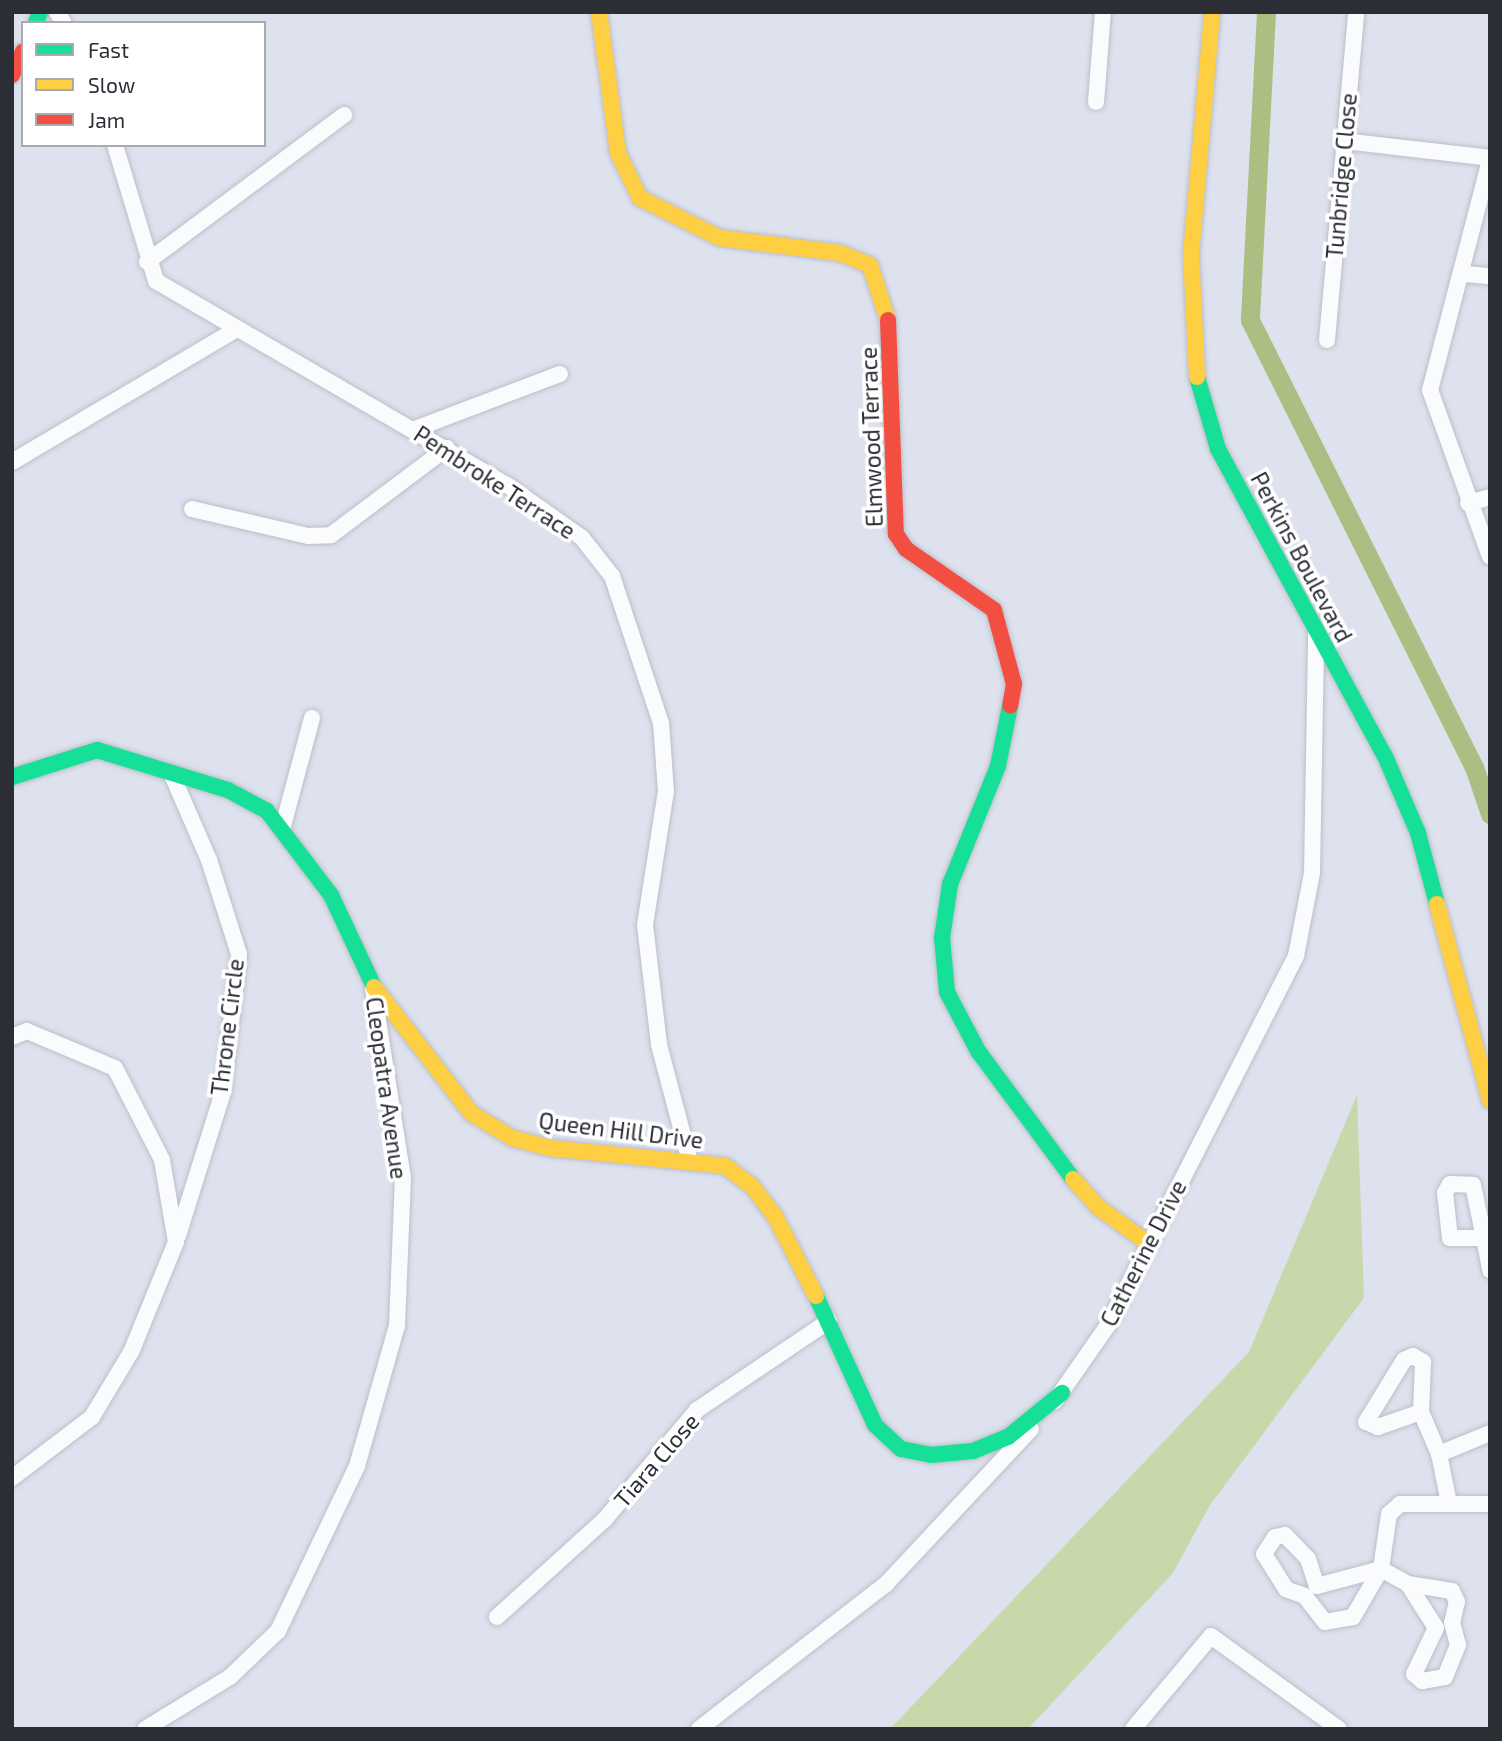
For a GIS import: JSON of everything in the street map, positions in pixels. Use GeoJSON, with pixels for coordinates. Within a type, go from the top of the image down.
{"type":"FeatureCollection","features":[{"type":"Feature","properties":{"kind":"street","name":"Elmwood Terrace"},"geometry":{"type":"LineString","coordinates":[[599,12],[618,153],[640,198],[720,239],[840,253],[870,265],[879,287],[892,347],[896,534],[906,549],[994,610],[1014,684],[998,766],[950,884],[942,938],[947,992],[978,1051],[1049,1152],[1098,1207],[1148,1243]]}},
{"type":"Feature","properties":{"kind":"street"},"geometry":{"type":"LineString","coordinates":[[1096,102],[1103,12]]}},
{"type":"Feature","properties":{"kind":"street","name":"Perkins Boulevard"},"geometry":{"type":"LineString","coordinates":[[1212,12],[1191,254],[1198,397],[1218,449],[1385,756],[1418,833],[1490,1101]]}},
{"type":"Feature","properties":{"kind":"street","name":"Tunbridge Close"},"geometry":{"type":"LineString","coordinates":[[1327,340],[1356,12]]}},
{"type":"Feature","properties":{"kind":"street"},"geometry":{"type":"LineString","coordinates":[[12,75],[21,55]]}},
{"type":"Feature","properties":{"kind":"street"},"geometry":{"type":"LineString","coordinates":[[147,262],[344,116]]}},
{"type":"Feature","properties":{"kind":"street"},"geometry":{"type":"LineString","coordinates":[[1345,141],[1490,159],[1465,274],[1438,342],[1430,390],[1468,503],[1490,558]]}},
{"type":"Feature","properties":{"kind":"street","name":"Pembroke Terrace"},"geometry":{"type":"LineString","coordinates":[[116,147],[147,262],[156,281],[235,330],[447,447],[582,538],[612,576],[661,723],[666,790],[645,925],[659,1045],[689,1158]]}},
{"type":"Feature","properties":{"kind":"street"},"geometry":{"type":"LineString","coordinates":[[1465,274],[1490,276]]}},
{"type":"Feature","properties":{"kind":"street"},"geometry":{"type":"LineString","coordinates":[[12,462],[235,330]]}},
{"type":"Feature","properties":{"kind":"street"},"geometry":{"type":"LineString","coordinates":[[415,429],[560,374]]}},
{"type":"Feature","properties":{"kind":"street"},"geometry":{"type":"LineString","coordinates":[[192,509],[308,536],[331,535],[447,447]]}},
{"type":"Feature","properties":{"kind":"street"},"geometry":{"type":"LineString","coordinates":[[1468,503],[1490,497]]}},
{"type":"Feature","properties":{"kind":"street","name":"Catherine Drive"},"geometry":{"type":"LineString","coordinates":[[699,1729],[886,1584],[1062,1393],[1108,1325],[1296,956],[1312,873],[1316,632]]}},
{"type":"Feature","properties":{"kind":"street"},"geometry":{"type":"LineString","coordinates":[[283,826],[312,718]]}},
{"type":"Feature","properties":{"kind":"street","name":"Queen Hill Drive"},"geometry":{"type":"LineString","coordinates":[[12,777],[97,750],[228,790],[283,826],[331,895],[372,985],[471,1113],[512,1138],[549,1148],[689,1158],[725,1166],[752,1186],[775,1216],[829,1321],[876,1425],[901,1449],[930,1455],[973,1451],[1008,1437],[1062,1393]]}},
{"type":"Feature","properties":{"kind":"street","name":"Throne Circle"},"geometry":{"type":"LineString","coordinates":[[12,1478],[92,1417],[131,1352],[176,1242],[223,1092],[239,954],[209,860],[172,775]]}},
{"type":"Feature","properties":{"kind":"street","name":"Cleopatra Avenue"},"geometry":{"type":"LineString","coordinates":[[145,1729],[230,1677],[278,1631],[357,1466],[397,1326],[403,1178],[372,985]]}},
{"type":"Feature","properties":{"kind":"street"},"geometry":{"type":"LineString","coordinates":[[12,1037],[27,1031],[115,1068],[163,1160],[176,1242]]}},
{"type":"Feature","properties":{"kind":"street"},"geometry":{"type":"LineString","coordinates":[[1484,1238],[1490,1270]]}},
{"type":"Feature","properties":{"kind":"street","name":"Tiara Close"},"geometry":{"type":"LineString","coordinates":[[497,1617],[605,1519],[697,1410],[829,1321]]}},
{"type":"Feature","properties":{"kind":"street"},"geometry":{"type":"LineString","coordinates":[[1421,1412],[1378,1427],[1366,1422],[1404,1360],[1413,1356],[1423,1362],[1421,1412],[1439,1454],[1449,1503]]}},
{"type":"Feature","properties":{"kind":"street"},"geometry":{"type":"LineString","coordinates":[[1439,1454],[1490,1433]]}},
{"type":"Feature","properties":{"kind":"street"},"geometry":{"type":"LineString","coordinates":[[1408,1584],[1444,1626],[1458,1645],[1446,1677],[1422,1681],[1415,1664],[1444,1626],[1457,1602],[1452,1591],[1408,1584],[1381,1569],[1309,1590],[1314,1615],[1337,1624],[1353,1617],[1381,1569],[1394,1508],[1449,1503],[1490,1504]]}},
{"type":"Feature","properties":{"kind":"street"},"geometry":{"type":"LineString","coordinates":[[1133,1729],[1211,1636],[1339,1729]]}},
{"type":"Feature","properties":{"kind":"green space"},"geometry":{"type":"Polygon","coordinates":[[[1357,1095],[1364,1298],[1210,1505],[1173,1573],[1028,1729],[890,1729],[1249,1352],[1357,1095]]]}},
{"type":"Feature","properties":{"kind":"waterway"},"geometry":{"type":"LineString","coordinates":[[1266,12],[1250,320],[1474,767],[1490,814]]}},
{"type":"Feature","properties":{"kind":"traffic: fast"},"geometry":{"type":"LineString","coordinates":[[37,21],[40,12]]}},
{"type":"Feature","properties":{"kind":"traffic: fast"},"geometry":{"type":"LineString","coordinates":[[1197,377],[1218,449],[1385,756],[1418,833],[1437,904]]}},
{"type":"Feature","properties":{"kind":"traffic: fast"},"geometry":{"type":"LineString","coordinates":[[1010,706],[998,766],[950,884],[942,938],[947,992],[978,1051],[1073,1179]]}},
{"type":"Feature","properties":{"kind":"traffic: fast"},"geometry":{"type":"LineString","coordinates":[[12,777],[97,750],[228,790],[267,811],[331,895],[374,987]]}},
{"type":"Feature","properties":{"kind":"traffic: fast"},"geometry":{"type":"LineString","coordinates":[[816,1296],[875,1425],[901,1449],[931,1455],[973,1451],[1008,1437],[1062,1393]]}},
{"type":"Feature","properties":{"kind":"traffic: slow"},"geometry":{"type":"LineString","coordinates":[[599,12],[618,153],[640,198],[720,238],[840,253],[870,265],[888,320]]}},
{"type":"Feature","properties":{"kind":"traffic: slow"},"geometry":{"type":"LineString","coordinates":[[1197,377],[1191,254],[1212,12]]}},
{"type":"Feature","properties":{"kind":"traffic: slow"},"geometry":{"type":"LineString","coordinates":[[1437,904],[1490,1101]]}},
{"type":"Feature","properties":{"kind":"traffic: slow"},"geometry":{"type":"LineString","coordinates":[[374,987],[471,1113],[512,1138],[549,1148],[725,1166],[752,1186],[775,1216],[816,1296]]}},
{"type":"Feature","properties":{"kind":"traffic: slow"},"geometry":{"type":"LineString","coordinates":[[1073,1179],[1098,1207],[1148,1243]]}},
{"type":"Feature","properties":{"kind":"traffic: jam"},"geometry":{"type":"LineString","coordinates":[[12,75],[21,55]]}},
{"type":"Feature","properties":{"kind":"traffic: jam"},"geometry":{"type":"LineString","coordinates":[[888,320],[896,534],[906,549],[994,610],[1014,684],[1010,706]]}}]}
